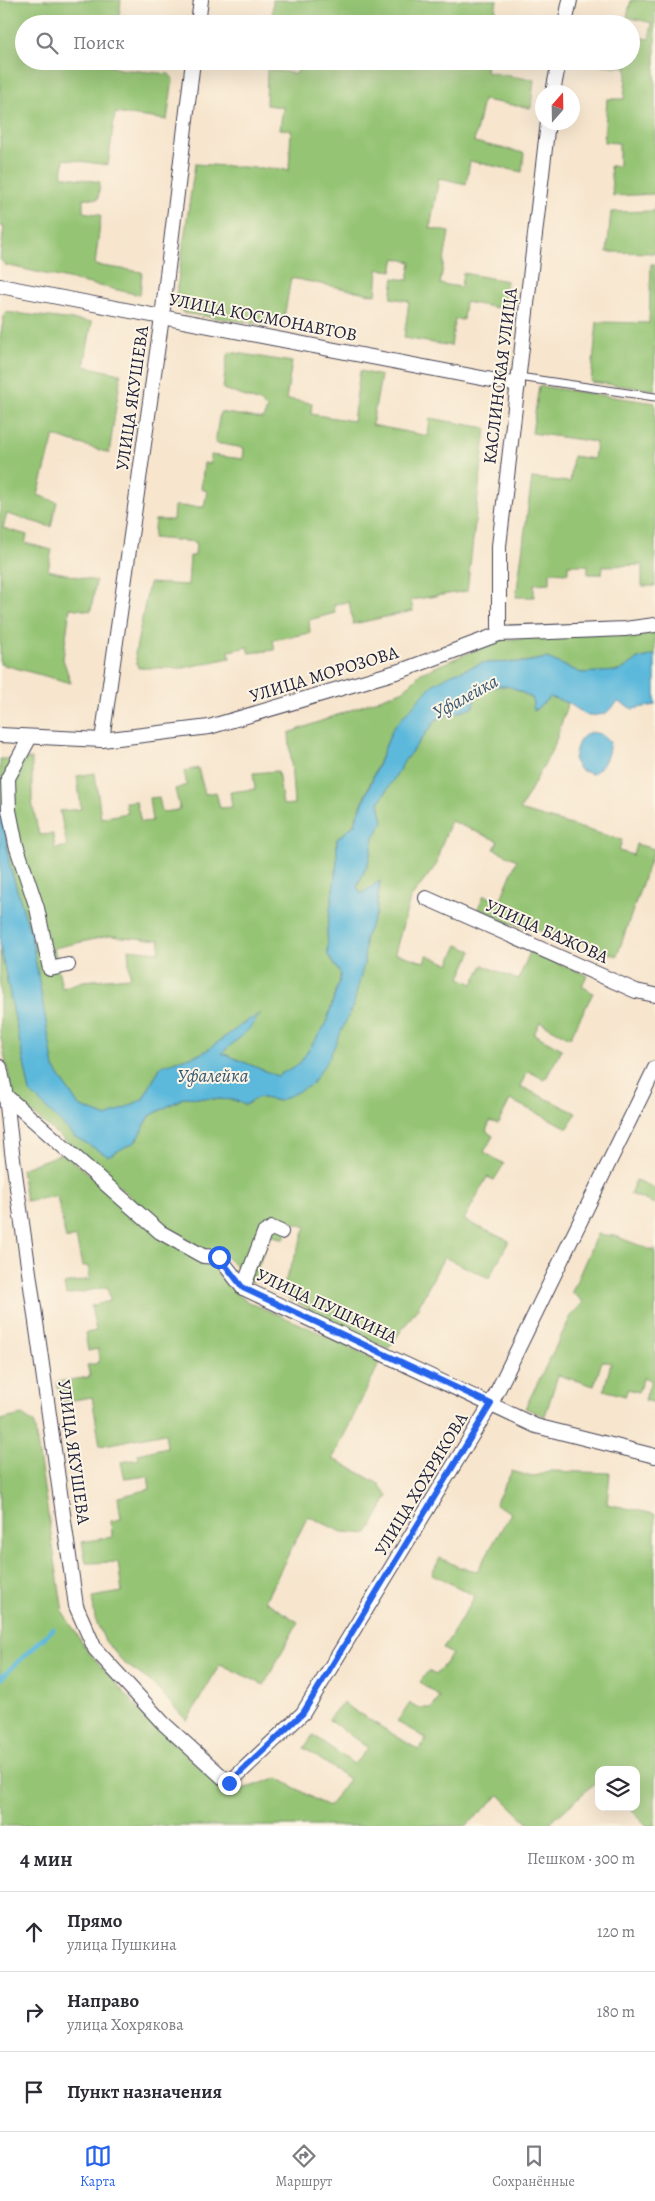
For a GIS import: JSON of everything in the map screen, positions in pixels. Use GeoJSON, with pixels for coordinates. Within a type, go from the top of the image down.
{"type":"FeatureCollection","features":[{"type":"Feature","properties":{"kind":"street"},"geometry":{"type":"LineString","coordinates":[[199,15],[201,0]]}},
{"type":"Feature","properties":{"kind":"street"},"geometry":{"type":"LineString","coordinates":[[568,15],[570,0]]}},
{"type":"Feature","properties":{"kind":"street","name":"УЛИЦА ЯКУШЕВА"},"geometry":{"type":"LineString","coordinates":[[102,740],[162,317],[192,70]]}},
{"type":"Feature","properties":{"kind":"street"},"geometry":{"type":"LineString","coordinates":[[554,85],[557,70]]}},
{"type":"Feature","properties":{"kind":"street","name":"КАСЛИНСКАЯ УЛИЦА"},"geometry":{"type":"LineString","coordinates":[[499,634],[498,546],[519,381],[547,130]]}},
{"type":"Feature","properties":{"kind":"street","name":"УЛИЦА КОСМОНАВТОВ"},"geometry":{"type":"LineString","coordinates":[[0,286],[519,381]]}},
{"type":"Feature","properties":{"kind":"street","name":"УЛИЦА МОРОЗОВА"},"geometry":{"type":"LineString","coordinates":[[0,735],[102,740],[209,727],[403,670],[499,634],[625,629],[655,625]]}},
{"type":"Feature","properties":{"kind":"street"},"geometry":{"type":"LineString","coordinates":[[30,737],[8,778],[9,810],[16,845],[37,908],[50,969],[68,966]]}},
{"type":"Feature","properties":{"kind":"street","name":"УЛИЦА БАЖОВА"},"geometry":{"type":"LineString","coordinates":[[426,898],[636,992],[655,995]]}},
{"type":"Feature","properties":{"kind":"street","name":"УЛИЦА ЯКУШЕВА"},"geometry":{"type":"LineString","coordinates":[[0,1067],[6,1096],[12,1152],[76,1606],[94,1650],[163,1723],[229,1783]]}},
{"type":"Feature","properties":{"kind":"street","name":"УЛИЦА ХОХРЯКОВА"},"geometry":{"type":"LineString","coordinates":[[229,1783],[303,1713],[491,1404],[655,1068]]}},
{"type":"Feature","properties":{"kind":"street","name":"УЛИЦА ПУШКИНА"},"geometry":{"type":"LineString","coordinates":[[6,1096],[160,1232],[203,1256],[219,1257],[243,1288],[536,1426],[655,1456]]}},
{"type":"Feature","properties":{"kind":"street"},"geometry":{"type":"LineString","coordinates":[[243,1288],[264,1233],[272,1228],[281,1232]]}},
{"type":"Feature","properties":{"kind":"lane"},"geometry":{"type":"LineString","coordinates":[[519,381],[655,397]]}},
{"type":"Feature","properties":{"kind":"green space"},"geometry":{"type":"Polygon","coordinates":[[[0,0],[121,0],[119,15],[15,15],[15,70],[130,70],[169,74],[173,79],[167,120],[115,113],[108,165],[64,159],[62,176],[100,182],[98,199],[83,198],[83,212],[101,215],[95,265],[142,272],[140,295],[5,265],[0,259],[4,227],[0,226],[0,0]]]}},
{"type":"Feature","properties":{"kind":"green space"},"geometry":{"type":"Polygon","coordinates":[[[273,0],[497,0],[494,15],[272,15],[273,0]]]}},
{"type":"Feature","properties":{"kind":"green space"},"geometry":{"type":"Polygon","coordinates":[[[631,0],[655,0],[655,194],[613,196],[610,166],[619,166],[619,143],[604,142],[607,99],[624,99],[627,70],[640,70],[640,38],[649,39],[652,23],[640,20],[640,15],[627,15],[631,0]]]}},
{"type":"Feature","properties":{"kind":"green space"},"geometry":{"type":"Polygon","coordinates":[[[267,70],[297,74],[298,70],[486,70],[486,72],[534,80],[531,108],[483,100],[474,142],[524,153],[522,172],[470,161],[466,184],[439,178],[430,228],[449,232],[440,284],[461,287],[463,273],[507,281],[504,309],[465,302],[463,320],[455,319],[451,346],[404,338],[409,301],[391,298],[394,278],[408,280],[411,262],[395,258],[392,271],[378,269],[376,295],[291,278],[284,318],[279,327],[183,313],[175,302],[195,164],[289,170],[291,130],[280,129],[283,107],[266,105],[267,70]]]}},
{"type":"Feature","properties":{"kind":"green space"},"geometry":{"type":"Polygon","coordinates":[[[655,201],[655,253],[607,252],[611,212],[654,211],[655,201]]]}},
{"type":"Feature","properties":{"kind":"green space"},"geometry":{"type":"Polygon","coordinates":[[[651,264],[655,264],[655,390],[591,382],[597,322],[649,323],[651,264]]]}},
{"type":"Feature","properties":{"kind":"green space"},"geometry":{"type":"Polygon","coordinates":[[[5,312],[92,322],[84,366],[121,374],[109,453],[54,436],[38,495],[57,502],[51,527],[7,514],[3,528],[27,535],[25,543],[52,550],[48,570],[96,581],[91,611],[70,608],[63,659],[71,683],[0,664],[0,337],[5,312]]]}},
{"type":"Feature","properties":{"kind":"green space"},"geometry":{"type":"Polygon","coordinates":[[[230,352],[292,362],[286,399],[312,403],[311,414],[353,421],[360,371],[381,376],[372,425],[428,436],[430,418],[486,428],[467,591],[411,600],[413,611],[353,624],[349,602],[334,604],[335,613],[309,620],[310,633],[273,640],[275,650],[249,653],[248,647],[229,651],[230,658],[183,668],[138,668],[135,654],[149,583],[188,585],[190,556],[195,556],[196,542],[153,538],[155,520],[173,520],[174,506],[204,507],[207,491],[201,489],[204,463],[210,464],[211,455],[243,459],[244,448],[215,443],[220,412],[263,419],[267,409],[260,402],[223,389],[227,357],[230,352]]]}},
{"type":"Feature","properties":{"kind":"green space"},"geometry":{"type":"Polygon","coordinates":[[[539,386],[655,403],[655,586],[642,586],[642,565],[603,566],[602,574],[588,574],[588,565],[568,565],[568,573],[550,572],[550,583],[534,584],[534,597],[516,597],[532,478],[570,482],[573,456],[594,459],[596,442],[532,433],[539,386]]]}},
{"type":"Feature","properties":{"kind":"green space"},"geometry":{"type":"Polygon","coordinates":[[[655,629],[655,655],[638,659],[620,671],[581,673],[547,658],[525,662],[483,663],[393,728],[353,825],[337,839],[337,864],[327,930],[328,955],[341,974],[326,1024],[299,1065],[277,1076],[222,1053],[249,1029],[260,1014],[244,1023],[203,1053],[161,1066],[143,1099],[107,1117],[79,1106],[54,1068],[31,935],[10,867],[0,801],[0,759],[32,759],[32,802],[39,835],[53,834],[55,849],[67,846],[60,811],[81,809],[77,776],[95,773],[101,818],[127,813],[125,802],[136,801],[141,822],[152,821],[149,798],[159,797],[162,812],[180,810],[175,789],[187,785],[184,771],[198,768],[205,794],[216,792],[220,808],[232,807],[230,792],[255,789],[253,773],[278,771],[283,805],[294,804],[289,733],[404,690],[421,673],[499,640],[655,629]],[[109,936],[54,948],[62,988],[83,981],[130,977],[128,949],[159,952],[160,940],[109,936]]]}},
{"type":"Feature","properties":{"kind":"green space"},"geometry":{"type":"Polygon","coordinates":[[[508,685],[532,698],[534,710],[550,697],[568,703],[554,746],[520,810],[622,840],[619,851],[633,855],[636,844],[654,849],[617,956],[574,939],[509,923],[478,908],[484,895],[500,901],[517,860],[494,849],[498,841],[451,821],[439,852],[437,864],[410,899],[395,953],[424,962],[427,955],[449,964],[458,945],[472,951],[460,978],[473,984],[483,965],[518,980],[530,952],[587,975],[582,986],[593,993],[570,1038],[540,1022],[534,1034],[562,1049],[545,1080],[528,1071],[520,1086],[576,1113],[568,1128],[510,1100],[498,1124],[490,1121],[486,1131],[493,1136],[484,1152],[504,1164],[494,1180],[487,1177],[464,1220],[509,1241],[489,1278],[444,1257],[417,1309],[388,1349],[280,1294],[306,1227],[291,1222],[284,1239],[270,1235],[252,1283],[222,1253],[205,1250],[161,1225],[103,1172],[21,1104],[12,1093],[0,1033],[0,946],[30,1092],[75,1137],[135,1142],[150,1116],[185,1097],[234,1100],[245,1105],[258,1097],[279,1101],[364,964],[365,938],[376,914],[380,882],[361,894],[357,886],[368,864],[374,838],[383,822],[379,803],[405,760],[437,719],[472,708],[478,693],[492,687],[508,685]]]}},
{"type":"Feature","properties":{"kind":"green space"},"geometry":{"type":"Polygon","coordinates":[[[63,1153],[196,1260],[212,1265],[227,1285],[246,1301],[309,1328],[380,1362],[333,1458],[379,1484],[388,1496],[368,1534],[342,1532],[308,1516],[265,1601],[298,1622],[264,1685],[220,1664],[187,1721],[151,1682],[124,1663],[105,1641],[95,1619],[92,1597],[122,1592],[118,1562],[86,1563],[82,1542],[112,1537],[111,1521],[121,1519],[118,1497],[150,1489],[148,1476],[125,1479],[121,1462],[139,1459],[138,1454],[167,1447],[165,1433],[100,1446],[92,1397],[61,1402],[57,1382],[90,1377],[87,1365],[99,1363],[98,1349],[88,1351],[85,1333],[96,1331],[91,1306],[110,1301],[108,1287],[66,1295],[64,1284],[90,1279],[88,1266],[82,1266],[76,1237],[66,1239],[57,1196],[26,1201],[21,1169],[63,1153]]]}},
{"type":"Feature","properties":{"kind":"green space"},"geometry":{"type":"Polygon","coordinates":[[[636,1180],[655,1188],[655,1204],[630,1194],[636,1180]]]}},
{"type":"Feature","properties":{"kind":"green space"},"geometry":{"type":"Polygon","coordinates":[[[597,1234],[615,1236],[654,1251],[655,1248],[655,1403],[645,1400],[651,1380],[644,1377],[638,1392],[628,1389],[625,1396],[604,1390],[611,1363],[602,1361],[594,1386],[558,1375],[545,1416],[525,1408],[571,1316],[583,1302],[572,1292],[597,1234]]]}},
{"type":"Feature","properties":{"kind":"green space"},"geometry":{"type":"Polygon","coordinates":[[[22,1415],[34,1423],[63,1612],[86,1649],[142,1713],[216,1783],[236,1791],[278,1778],[328,1807],[349,1779],[304,1748],[313,1735],[354,1764],[368,1748],[328,1719],[342,1703],[419,1750],[426,1738],[397,1722],[410,1703],[419,1708],[432,1708],[440,1697],[420,1682],[428,1671],[436,1675],[452,1654],[443,1649],[475,1596],[432,1574],[440,1558],[459,1567],[477,1571],[511,1513],[495,1504],[512,1471],[532,1477],[552,1471],[610,1473],[607,1504],[655,1514],[655,1826],[647,1826],[632,1811],[640,1811],[640,1766],[595,1766],[595,1783],[547,1826],[531,1826],[499,1795],[466,1826],[0,1826],[0,1420],[22,1415]]]}},
{"type":"Feature","properties":{"kind":"water","name":"Уфалейка"},"geometry":{"type":"Polygon","coordinates":[[[655,655],[655,705],[633,709],[618,702],[605,714],[588,716],[568,703],[550,697],[534,711],[532,698],[517,690],[501,686],[478,693],[472,708],[437,719],[405,760],[379,803],[383,821],[374,838],[368,864],[357,886],[361,894],[380,881],[376,914],[365,938],[364,964],[353,1006],[329,1058],[311,1085],[279,1101],[258,1097],[245,1105],[234,1100],[185,1097],[150,1116],[135,1142],[108,1156],[75,1137],[30,1092],[0,946],[0,801],[10,867],[31,935],[54,1068],[79,1106],[107,1117],[143,1099],[161,1066],[203,1053],[261,1013],[249,1029],[222,1053],[277,1076],[299,1064],[326,1024],[341,975],[328,955],[327,930],[337,864],[337,839],[354,825],[393,728],[432,685],[452,674],[483,663],[525,662],[547,658],[581,673],[620,671],[638,659],[655,655]]]}},
{"type":"Feature","properties":{"kind":"water"},"geometry":{"type":"Polygon","coordinates":[[[590,732],[601,734],[610,742],[605,761],[592,774],[580,770],[574,761],[580,741],[590,732]]]}},
{"type":"Feature","properties":{"kind":"waterway"},"geometry":{"type":"LineString","coordinates":[[0,1679],[53,1629]]}},
{"type":"Feature","properties":{"kind":"route"},"geometry":{"type":"LineString","coordinates":[[219,1257],[243,1288],[491,1404],[303,1713],[229,1783]]}}]}
